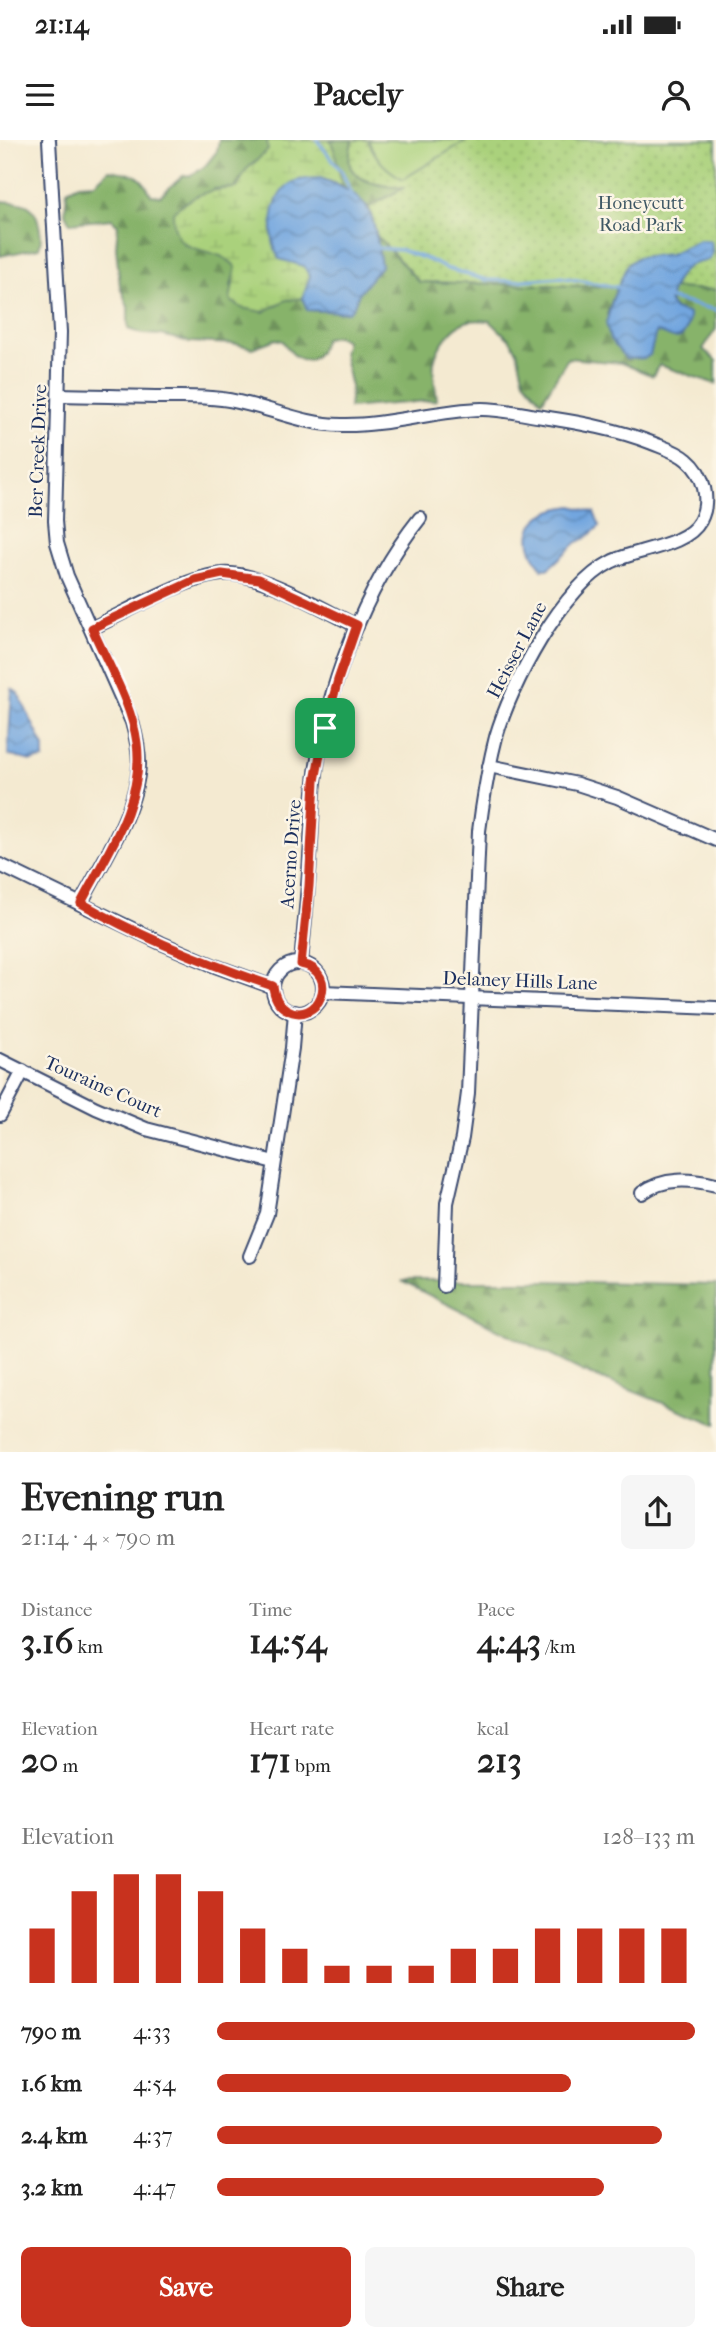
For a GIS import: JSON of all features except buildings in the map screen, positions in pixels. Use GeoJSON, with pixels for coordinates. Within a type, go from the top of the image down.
{"type":"FeatureCollection","features":[{"type":"Feature","properties":{"kind":"street","name":"Ber Creek Drive"},"geometry":{"type":"LineString","coordinates":[[49,140],[60,332],[55,496],[57,543],[67,576],[132,722],[139,765],[130,806],[81,903]]}},
{"type":"Feature","properties":{"kind":"street","name":"Heisser Lane"},"geometry":{"type":"LineString","coordinates":[[59,395],[221,399],[306,420],[342,425],[459,411],[501,410],[606,427],[662,447],[687,459],[704,485],[704,509],[700,521],[686,537],[630,553],[607,564],[583,583],[564,604],[525,668],[497,735],[489,766],[479,831],[473,999],[465,1118],[447,1203],[444,1286]]}},
{"type":"Feature","properties":{"kind":"street","name":"Acerno Drive"},"geometry":{"type":"LineString","coordinates":[[301,964],[315,781],[328,716],[357,625],[376,582],[399,544],[420,518]]}},
{"type":"Feature","properties":{"kind":"street"},"geometry":{"type":"LineString","coordinates":[[92,628],[195,580],[222,574],[259,579],[357,625]]}},
{"type":"Feature","properties":{"kind":"street"},"geometry":{"type":"LineString","coordinates":[[489,766],[607,793],[716,840]]}},
{"type":"Feature","properties":{"kind":"street"},"geometry":{"type":"LineString","coordinates":[[0,865],[215,967],[273,986]]}},
{"type":"Feature","properties":{"kind":"street"},"geometry":{"type":"LineString","coordinates":[[301,964],[317,971],[321,977],[323,992],[311,1009],[295,1012],[278,1002],[273,986],[280,971],[287,966],[301,964]]}},
{"type":"Feature","properties":{"kind":"street","name":"Delaney Hills Lane"},"geometry":{"type":"LineString","coordinates":[[323,992],[716,1008]]}},
{"type":"Feature","properties":{"kind":"street"},"geometry":{"type":"LineString","coordinates":[[250,1256],[267,1214],[295,1012]]}},
{"type":"Feature","properties":{"kind":"street","name":"Touraine Court"},"geometry":{"type":"LineString","coordinates":[[0,1060],[146,1129],[274,1162]]}},
{"type":"Feature","properties":{"kind":"street"},"geometry":{"type":"LineString","coordinates":[[0,1115],[23,1071]]}},
{"type":"Feature","properties":{"kind":"street"},"geometry":{"type":"LineString","coordinates":[[642,1193],[652,1186],[676,1180],[716,1185]]}},
{"type":"Feature","properties":{"kind":"green space"},"geometry":{"type":"Polygon","coordinates":[[[219,140],[267,140],[269,150],[246,170],[237,188],[214,189],[184,244],[228,258],[236,267],[231,286],[263,312],[286,300],[303,298],[307,310],[344,312],[353,308],[359,293],[381,266],[377,236],[419,282],[617,287],[607,314],[626,359],[645,358],[654,334],[659,331],[666,334],[685,312],[677,311],[671,305],[670,295],[673,288],[716,290],[716,329],[703,349],[716,361],[716,384],[659,365],[653,376],[621,363],[568,358],[542,401],[524,380],[517,351],[510,340],[490,321],[473,320],[453,330],[435,357],[437,400],[349,408],[351,387],[343,352],[346,341],[337,336],[325,338],[317,354],[306,360],[295,355],[283,341],[276,339],[252,348],[237,344],[190,342],[128,329],[128,307],[120,286],[116,247],[118,225],[112,219],[70,223],[65,213],[67,190],[79,184],[95,183],[109,170],[135,175],[151,195],[160,196],[183,176],[192,175],[205,166],[217,151],[219,140]]]}},
{"type":"Feature","properties":{"kind":"green space"},"geometry":{"type":"Polygon","coordinates":[[[267,140],[330,140],[343,186],[320,178],[304,266],[310,277],[303,298],[286,300],[263,312],[242,308],[230,300],[236,267],[216,254],[186,245],[175,228],[173,212],[202,194],[237,188],[246,170],[268,150],[267,140]]]}},
{"type":"Feature","properties":{"kind":"green space","name":"Honeycutt Road Park"},"geometry":{"type":"Polygon","coordinates":[[[305,140],[716,140],[716,290],[419,282],[377,236],[369,207],[343,186],[305,140]]]}},
{"type":"Feature","properties":{"kind":"green space"},"geometry":{"type":"Polygon","coordinates":[[[330,140],[352,140],[350,165],[360,178],[403,188],[369,207],[342,184],[330,140]]]}},
{"type":"Feature","properties":{"kind":"green space"},"geometry":{"type":"Polygon","coordinates":[[[368,140],[467,140],[403,179],[382,163],[368,140]]]}},
{"type":"Feature","properties":{"kind":"green space"},"geometry":{"type":"Polygon","coordinates":[[[0,201],[26,205],[34,211],[41,234],[39,248],[0,256],[0,201]]]}},
{"type":"Feature","properties":{"kind":"green space"},"geometry":{"type":"Polygon","coordinates":[[[401,1281],[716,1285],[716,1424],[582,1371],[401,1281]]]}},
{"type":"Feature","properties":{"kind":"water"},"geometry":{"type":"Polygon","coordinates":[[[320,178],[338,185],[362,201],[376,233],[381,266],[359,293],[353,308],[348,312],[307,310],[303,298],[310,276],[304,266],[279,259],[275,250],[272,218],[279,197],[293,182],[320,178]]]}},
{"type":"Feature","properties":{"kind":"water"},"geometry":{"type":"Polygon","coordinates":[[[699,240],[711,241],[712,255],[707,261],[689,266],[682,272],[669,301],[673,309],[689,314],[684,333],[674,338],[656,332],[650,355],[645,358],[626,359],[610,339],[606,323],[627,265],[638,257],[670,254],[699,240]]]}},
{"type":"Feature","properties":{"kind":"water"},"geometry":{"type":"Polygon","coordinates":[[[572,506],[594,512],[600,526],[577,542],[548,569],[542,569],[530,545],[532,526],[547,513],[572,506]]]}},
{"type":"Feature","properties":{"kind":"water"},"geometry":{"type":"Polygon","coordinates":[[[12,689],[18,693],[44,747],[44,759],[31,761],[8,755],[12,689]]]}},
{"type":"Feature","properties":{"kind":"waterway"},"geometry":{"type":"LineString","coordinates":[[317,140],[342,172],[353,197]]}},
{"type":"Feature","properties":{"kind":"waterway"},"geometry":{"type":"LineString","coordinates":[[376,245],[378,248],[401,250],[445,268],[487,280],[560,277],[622,288]]}},
{"type":"Feature","properties":{"kind":"waterway"},"geometry":{"type":"LineString","coordinates":[[667,298],[716,310]]}},
{"type":"Feature","properties":{"kind":"route"},"geometry":{"type":"LineString","coordinates":[[222,574],[259,579],[357,625],[325,728],[315,781],[301,964],[317,971],[323,984],[321,999],[311,1009],[298,1013],[290,1011],[278,1002],[273,986],[215,967],[107,918],[81,903],[130,806],[139,765],[132,722],[92,628],[195,580],[222,574]]}}]}
